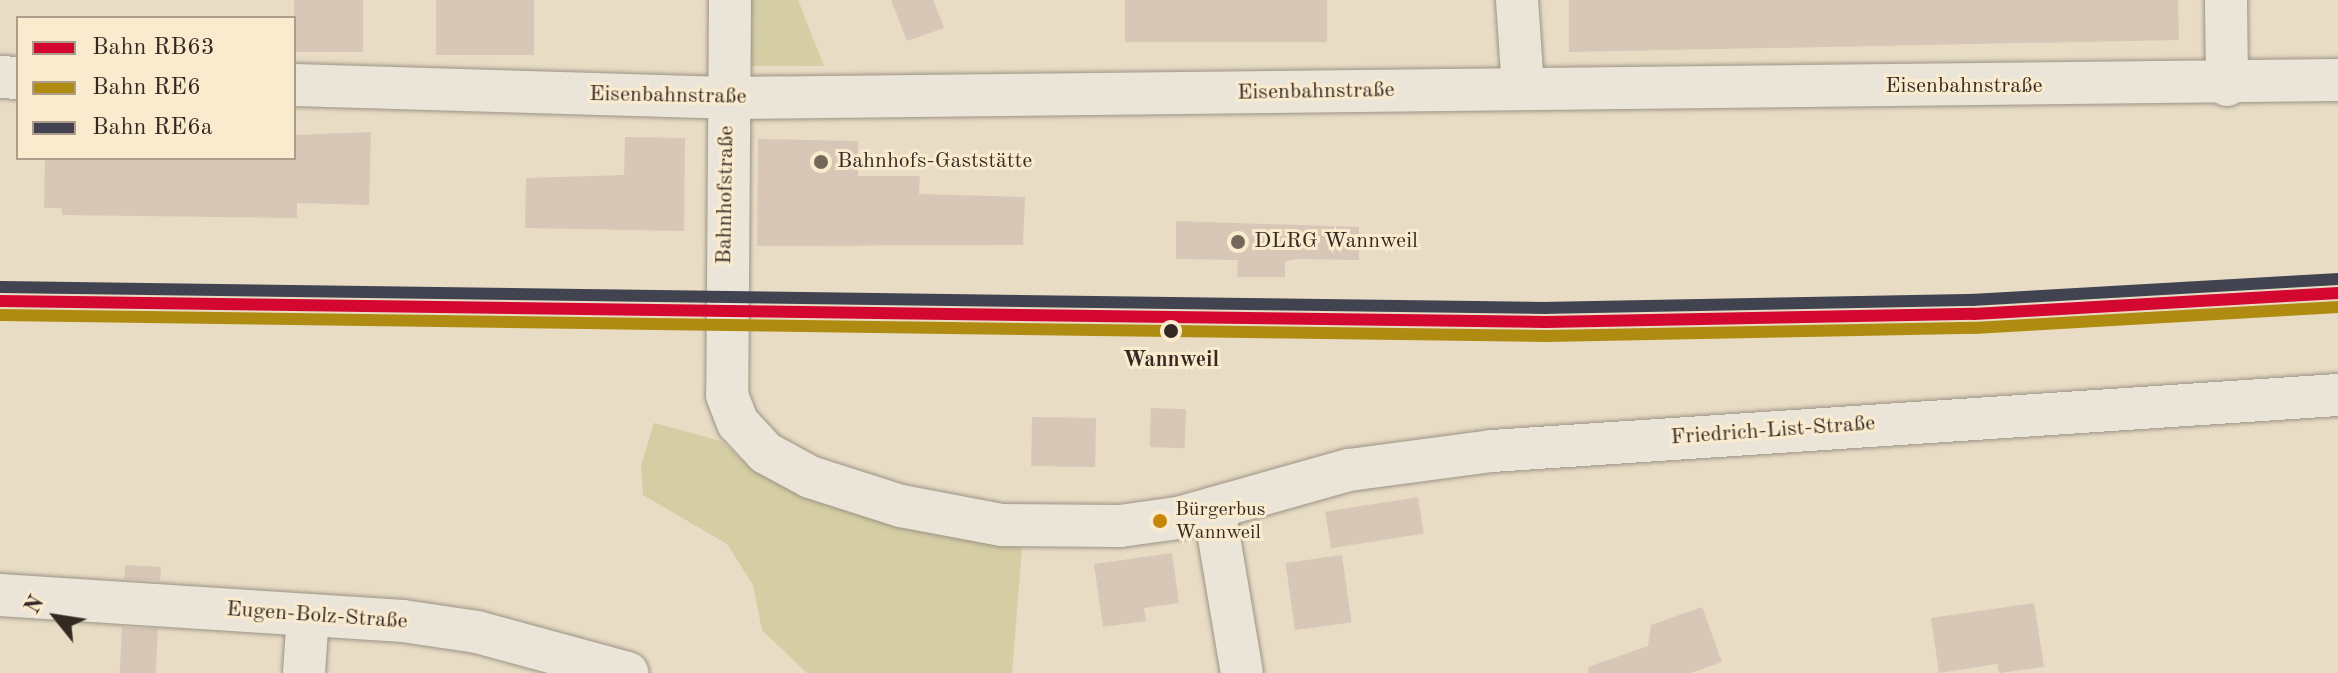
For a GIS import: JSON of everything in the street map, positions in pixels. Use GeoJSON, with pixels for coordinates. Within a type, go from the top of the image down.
{"type":"FeatureCollection","features":[{"type":"Feature","properties":{"kind":"street","name":"Bahnhofstraße"},"geometry":{"type":"LineString","coordinates":[[730,0],[722,342],[727,395],[751,442],[841,488],[953,516],[1062,529],[1214,508]]}},
{"type":"Feature","properties":{"kind":"street"},"geometry":{"type":"LineString","coordinates":[[1517,0],[1523,89]]}},
{"type":"Feature","properties":{"kind":"street"},"geometry":{"type":"LineString","coordinates":[[2226,0],[2227,85]]}},
{"type":"Feature","properties":{"kind":"street","name":"Eisenbahnstraße"},"geometry":{"type":"LineString","coordinates":[[296,85],[728,98],[2227,85],[2338,80]]}},
{"type":"Feature","properties":{"kind":"street","name":"Friedrich-List-Straße"},"geometry":{"type":"LineString","coordinates":[[1214,508],[1349,470],[1492,451],[2338,395]]}},
{"type":"Feature","properties":{"kind":"street"},"geometry":{"type":"LineString","coordinates":[[1214,508],[1242,673]]}},
{"type":"Feature","properties":{"kind":"street","name":"Eugen-Bolz-Straße"},"geometry":{"type":"LineString","coordinates":[[0,595],[308,615],[477,632],[628,673]]}},
{"type":"Feature","properties":{"kind":"street"},"geometry":{"type":"LineString","coordinates":[[304,673],[308,615]]}},
{"type":"Feature","properties":{"kind":"shaded area"},"geometry":{"type":"Polygon","coordinates":[[[749,0],[798,0],[824,66],[747,66],[749,0]]]}},
{"type":"Feature","properties":{"kind":"shaded area"},"geometry":{"type":"Polygon","coordinates":[[[654,423],[721,441],[754,471],[822,502],[1022,548],[1012,673],[807,673],[762,630],[753,585],[727,544],[643,495],[641,465],[654,423]]]}},
{"type":"Feature","properties":{"kind":"building"},"geometry":{"type":"Polygon","coordinates":[[[294,0],[363,0],[363,52],[296,52],[294,0]]]}},
{"type":"Feature","properties":{"kind":"building"},"geometry":{"type":"Polygon","coordinates":[[[436,0],[534,0],[534,55],[436,55],[436,0]]]}},
{"type":"Feature","properties":{"kind":"building"},"geometry":{"type":"Polygon","coordinates":[[[891,0],[933,0],[944,28],[907,41],[891,0]]]}},
{"type":"Feature","properties":{"kind":"building"},"geometry":{"type":"Polygon","coordinates":[[[1125,0],[1327,0],[1327,42],[1125,42],[1125,0]]]}},
{"type":"Feature","properties":{"kind":"building"},"geometry":{"type":"Polygon","coordinates":[[[1569,0],[2178,0],[2179,40],[1569,52],[1569,0]]]}},
{"type":"Feature","properties":{"kind":"building"},"geometry":{"type":"Polygon","coordinates":[[[371,132],[369,205],[297,203],[297,218],[62,215],[62,208],[44,208],[45,160],[296,160],[296,135],[371,132]]]}},
{"type":"Feature","properties":{"kind":"building"},"geometry":{"type":"Polygon","coordinates":[[[625,137],[685,138],[684,231],[525,228],[526,178],[624,175],[625,137]]]}},
{"type":"Feature","properties":{"kind":"building"},"geometry":{"type":"Polygon","coordinates":[[[758,139],[858,141],[858,176],[920,176],[919,194],[1025,197],[1023,245],[757,246],[758,139]]]}},
{"type":"Feature","properties":{"kind":"building","name":"DLRG Wannweil"},"geometry":{"type":"Polygon","coordinates":[[[1176,221],[1359,227],[1359,260],[1299,259],[1285,261],[1285,277],[1237,277],[1238,260],[1176,259],[1176,221]]]}},
{"type":"Feature","properties":{"kind":"building"},"geometry":{"type":"Polygon","coordinates":[[[1151,408],[1186,409],[1185,448],[1150,447],[1151,408]]]}},
{"type":"Feature","properties":{"kind":"building"},"geometry":{"type":"Polygon","coordinates":[[[1032,417],[1096,418],[1095,467],[1031,466],[1032,417]]]}},
{"type":"Feature","properties":{"kind":"building"},"geometry":{"type":"Polygon","coordinates":[[[1418,497],[1424,534],[1331,548],[1325,512],[1418,497]]]}},
{"type":"Feature","properties":{"kind":"building"},"geometry":{"type":"Polygon","coordinates":[[[1172,553],[1179,603],[1144,608],[1146,621],[1103,627],[1094,564],[1172,553]]]}},
{"type":"Feature","properties":{"kind":"building"},"geometry":{"type":"Polygon","coordinates":[[[1342,555],[1351,622],[1295,630],[1286,563],[1342,555]]]}},
{"type":"Feature","properties":{"kind":"building"},"geometry":{"type":"Polygon","coordinates":[[[125,565],[161,567],[160,581],[124,579],[125,565]]]}},
{"type":"Feature","properties":{"kind":"building"},"geometry":{"type":"Polygon","coordinates":[[[2034,603],[2044,667],[1999,673],[1997,664],[1939,673],[1931,618],[2034,603]]]}},
{"type":"Feature","properties":{"kind":"building"},"geometry":{"type":"Polygon","coordinates":[[[1702,607],[1722,662],[1691,673],[1589,673],[1588,667],[1648,646],[1651,625],[1702,607]]]}},
{"type":"Feature","properties":{"kind":"building"},"geometry":{"type":"Polygon","coordinates":[[[122,627],[158,629],[156,673],[120,673],[122,627]]]}},
{"type":"Feature","properties":{"kind":"rail line","name":"RE6a"},"geometry":{"type":"LineString","coordinates":[[0,287],[1546,308],[1973,300],[2337,279]]}},
{"type":"Feature","properties":{"kind":"rail line","name":"RB63"},"geometry":{"type":"LineString","coordinates":[[0,301],[1546,322],[1974,314],[2338,293]]}},
{"type":"Feature","properties":{"kind":"rail line","name":"RE6"},"geometry":{"type":"LineString","coordinates":[[0,315],[1546,336],[1974,328],[2338,307]]}},
{"type":"Feature","properties":{"kind":"place","name":"Bahnhofs-Gaststätte"},"geometry":{"type":"Point","coordinates":[821,162]}},
{"type":"Feature","properties":{"kind":"place","name":"DLRG Wannweil"},"geometry":{"type":"Point","coordinates":[1238,242]}},
{"type":"Feature","properties":{"kind":"place","name":"Wannweil"},"geometry":{"type":"Point","coordinates":[1171,331]}},
{"type":"Feature","properties":{"kind":"place","name":"Bürgerbus Wannweil"},"geometry":{"type":"Point","coordinates":[1160,521]}}]}
